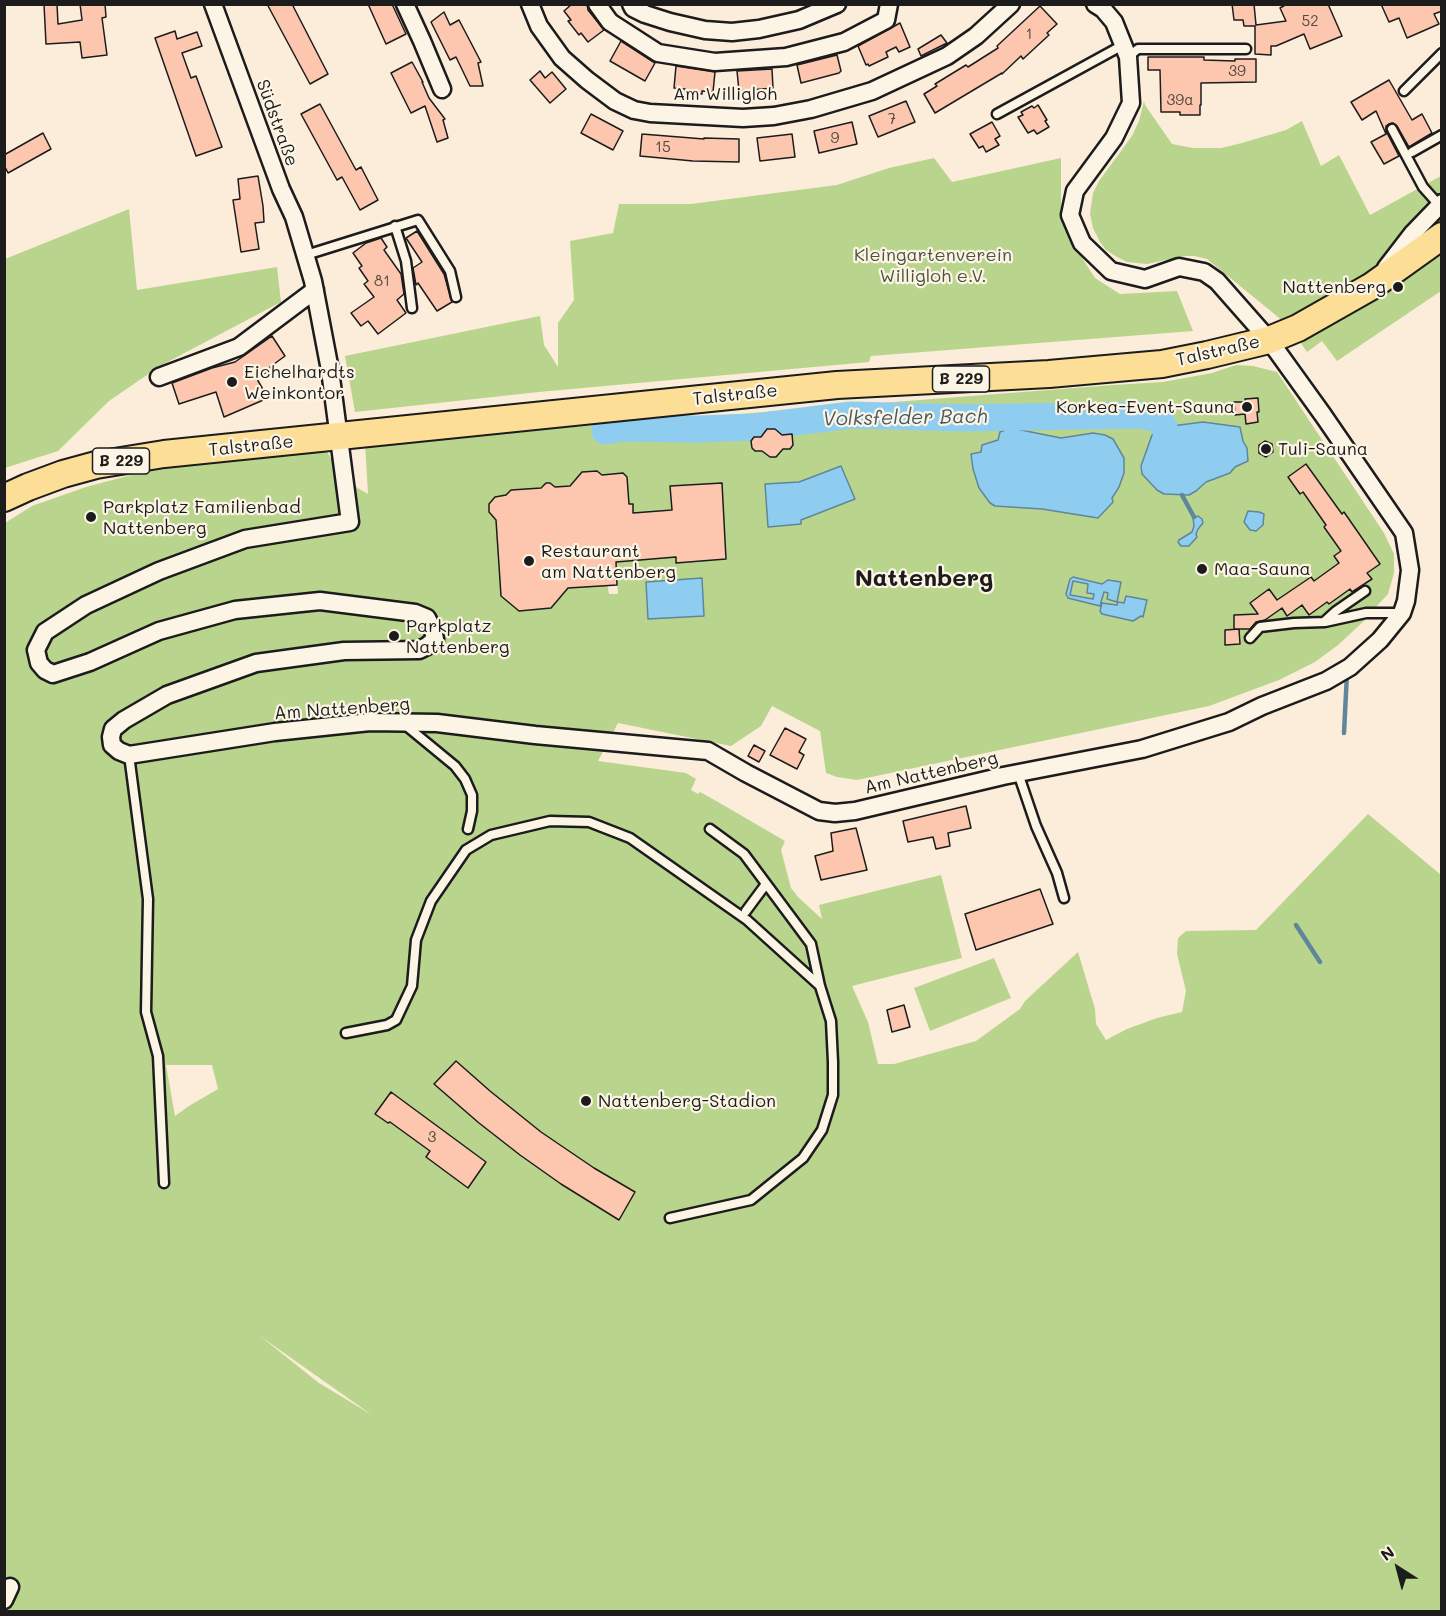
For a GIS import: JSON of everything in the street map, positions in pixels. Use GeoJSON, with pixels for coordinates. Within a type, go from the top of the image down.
{"type":"FeatureCollection","features":[{"type":"Feature","properties":{"kind":"main road","name":"Talstraße"},"geometry":{"type":"LineString","coordinates":[[4,498],[63,474],[96,465],[164,454],[837,385],[1049,374],[1162,364],[1269,340],[1298,328],[1372,286],[1442,236]]}},
{"type":"Feature","properties":{"kind":"street","name":"Südstraße"},"geometry":{"type":"LineString","coordinates":[[213,4],[281,189],[294,217],[306,255],[330,370],[339,437]]}},
{"type":"Feature","properties":{"kind":"street"},"geometry":{"type":"LineString","coordinates":[[405,4],[442,89]]}},
{"type":"Feature","properties":{"kind":"street","name":"Am Willigloh"},"geometry":{"type":"LineString","coordinates":[[530,4],[539,26],[562,58],[615,101],[634,110],[650,113],[743,118],[774,116],[811,109],[872,91],[947,56],[975,36],[1011,4]]}},
{"type":"Feature","properties":{"kind":"street","name":"Am Willigloh"},"geometry":{"type":"LineString","coordinates":[[597,4],[610,21],[658,52],[715,62],[786,57],[844,42],[886,20],[890,4]]}},
{"type":"Feature","properties":{"kind":"street"},"geometry":{"type":"LineString","coordinates":[[630,4],[645,14],[670,22],[705,30],[732,32],[759,29],[799,20],[837,4]]}},
{"type":"Feature","properties":{"kind":"street"},"geometry":{"type":"LineString","coordinates":[[1095,4],[1103,9],[1114,22],[1126,51]]}},
{"type":"Feature","properties":{"kind":"street","name":"Am Nattenberg"},"geometry":{"type":"LineString","coordinates":[[129,755],[275,732],[370,722],[437,723],[708,751],[819,811],[835,813],[855,811],[1018,773],[1142,749],[1229,722],[1262,706],[1326,681],[1350,667],[1380,640],[1402,613],[1410,570],[1404,533],[1269,340],[1216,281],[1204,272],[1179,267],[1145,279],[1111,271],[1082,243],[1070,215],[1075,191],[1114,138],[1131,103],[1126,51]]}},
{"type":"Feature","properties":{"kind":"street"},"geometry":{"type":"LineString","coordinates":[[1372,286],[1413,233],[1440,204]]}},
{"type":"Feature","properties":{"kind":"street"},"geometry":{"type":"LineString","coordinates":[[159,377],[239,347],[315,290]]}},
{"type":"Feature","properties":{"kind":"street"},"geometry":{"type":"LineString","coordinates":[[129,755],[112,745],[111,737],[114,729],[124,720],[167,695],[256,663],[344,651],[419,650],[435,639],[427,618],[415,613],[320,601],[235,610],[159,632],[90,662],[53,674],[39,663],[36,650],[45,632],[86,605],[159,571],[245,539],[350,522],[339,437]]}},
{"type":"Feature","properties":{"kind":"lane"},"geometry":{"type":"LineString","coordinates":[[997,114],[1126,51],[1246,49]]}},
{"type":"Feature","properties":{"kind":"lane"},"geometry":{"type":"LineString","coordinates":[[1404,91],[1442,53]]}},
{"type":"Feature","properties":{"kind":"lane"},"geometry":{"type":"LineString","coordinates":[[1392,129],[1423,187],[1440,204]]}},
{"type":"Feature","properties":{"kind":"lane"},"geometry":{"type":"LineString","coordinates":[[1412,152],[1442,135]]}},
{"type":"Feature","properties":{"kind":"lane"},"geometry":{"type":"LineString","coordinates":[[306,255],[418,220],[450,271],[456,297]]}},
{"type":"Feature","properties":{"kind":"lane"},"geometry":{"type":"LineString","coordinates":[[395,226],[406,261],[412,308]]}},
{"type":"Feature","properties":{"kind":"lane"},"geometry":{"type":"LineString","coordinates":[[1325,622],[1336,611],[1365,591]]}},
{"type":"Feature","properties":{"kind":"lane"},"geometry":{"type":"LineString","coordinates":[[1250,638],[1260,627],[1325,622],[1366,613],[1402,613]]}},
{"type":"Feature","properties":{"kind":"lane"},"geometry":{"type":"LineString","coordinates":[[402,722],[455,766],[465,779],[472,795],[472,811],[468,829]]}},
{"type":"Feature","properties":{"kind":"lane"},"geometry":{"type":"LineString","coordinates":[[129,755],[148,898],[146,1012],[158,1056],[164,1183]]}},
{"type":"Feature","properties":{"kind":"lane"},"geometry":{"type":"LineString","coordinates":[[1018,773],[1036,826],[1057,873],[1064,898]]}},
{"type":"Feature","properties":{"kind":"lane"},"geometry":{"type":"LineString","coordinates":[[346,1033],[387,1025],[396,1020],[412,986],[416,940],[431,901],[466,850],[491,835],[550,821],[589,822],[630,838],[747,920],[820,986]]}},
{"type":"Feature","properties":{"kind":"lane"},"geometry":{"type":"LineString","coordinates":[[670,1218],[751,1200],[803,1158],[822,1130],[832,1095],[831,1021],[820,986],[811,944],[744,854],[710,829]]}},
{"type":"Feature","properties":{"kind":"lane"},"geometry":{"type":"LineString","coordinates":[[746,910],[766,884]]}},
{"type":"Feature","properties":{"kind":"green space"},"geometry":{"type":"Polygon","coordinates":[[[1144,101],[1172,144],[1193,148],[1221,148],[1242,143],[1286,130],[1302,121],[1321,166],[1339,155],[1370,215],[1441,176],[1441,291],[1337,361],[1322,341],[1307,352],[1289,326],[1207,259],[1185,256],[1147,264],[1127,262],[1106,250],[1093,228],[1090,214],[1093,193],[1099,181],[1132,136],[1144,101]]]}},
{"type":"Feature","properties":{"kind":"green space","name":"Kleingartenverein Willigloh e.V."},"geometry":{"type":"Polygon","coordinates":[[[934,158],[952,182],[1061,158],[1061,216],[1073,244],[1095,278],[1120,294],[1177,291],[1193,331],[871,356],[869,362],[539,392],[355,412],[345,356],[540,316],[544,345],[558,367],[558,323],[574,300],[570,241],[613,233],[619,204],[691,204],[837,185],[889,168],[934,158]]]}},
{"type":"Feature","properties":{"kind":"green space"},"geometry":{"type":"Polygon","coordinates":[[[129,209],[137,290],[277,267],[281,302],[160,366],[109,401],[58,451],[5,468],[5,259],[129,209]]]}},
{"type":"Feature","properties":{"kind":"green space"},"geometry":{"type":"Polygon","coordinates":[[[1236,365],[1253,366],[1277,372],[1384,533],[1394,554],[1394,573],[1388,594],[1374,609],[1367,608],[1365,620],[1315,662],[1279,680],[1209,706],[857,780],[826,773],[820,731],[772,706],[761,726],[731,746],[618,723],[598,761],[686,773],[696,779],[691,790],[698,794],[700,792],[785,841],[781,850],[791,888],[822,919],[819,905],[941,875],[962,958],[852,986],[868,1022],[878,1064],[894,1064],[976,1041],[1020,1009],[1025,1001],[1078,952],[1095,1009],[1096,1024],[1106,1040],[1127,1029],[1182,1012],[1186,991],[1177,954],[1178,938],[1186,931],[1256,930],[1368,814],[1441,875],[1441,1611],[5,1612],[5,523],[32,506],[86,487],[150,470],[215,461],[326,450],[344,480],[368,494],[365,443],[1163,382],[1212,373],[1236,365]],[[597,471],[582,472],[570,486],[554,487],[546,483],[542,488],[512,490],[506,495],[496,497],[489,504],[489,512],[496,520],[501,595],[519,611],[551,608],[566,588],[606,577],[609,594],[618,594],[616,562],[676,557],[677,563],[726,559],[721,483],[671,486],[672,510],[633,513],[633,504],[597,506],[602,475],[597,471]],[[166,1065],[175,1116],[218,1089],[212,1065],[166,1065]],[[260,1336],[319,1383],[372,1415],[260,1336]]]}},
{"type":"Feature","properties":{"kind":"green space"},"geometry":{"type":"Polygon","coordinates":[[[994,958],[1011,998],[930,1031],[914,988],[994,958]]]}},
{"type":"Feature","properties":{"kind":"water"},"geometry":{"type":"Polygon","coordinates":[[[1203,422],[1240,427],[1247,448],[1248,461],[1235,467],[1230,473],[1206,482],[1189,495],[1164,494],[1157,490],[1142,474],[1141,466],[1152,435],[1164,427],[1203,422]]]}},
{"type":"Feature","properties":{"kind":"water"},"geometry":{"type":"Polygon","coordinates":[[[1006,427],[1061,438],[1093,433],[1113,439],[1124,458],[1124,473],[1112,498],[1113,502],[1098,518],[1042,509],[995,506],[990,503],[979,488],[971,454],[981,452],[982,445],[998,440],[1000,432],[1006,427]]]}},
{"type":"Feature","properties":{"kind":"water"},"geometry":{"type":"Polygon","coordinates":[[[841,466],[855,499],[801,520],[801,524],[768,527],[765,484],[799,482],[841,466]]]}},
{"type":"Feature","properties":{"kind":"water"},"geometry":{"type":"Polygon","coordinates":[[[1248,511],[1264,514],[1263,525],[1256,531],[1250,530],[1244,522],[1248,511]]]}},
{"type":"Feature","properties":{"kind":"water"},"geometry":{"type":"Polygon","coordinates":[[[1198,516],[1203,523],[1198,529],[1197,537],[1189,546],[1181,546],[1179,540],[1192,532],[1193,518],[1198,516]]]}},
{"type":"Feature","properties":{"kind":"water"},"geometry":{"type":"Polygon","coordinates":[[[1073,577],[1102,584],[1108,580],[1121,582],[1117,602],[1107,599],[1108,593],[1104,592],[1100,606],[1068,598],[1066,594],[1070,579],[1073,577]],[[1073,581],[1070,595],[1093,599],[1094,594],[1087,593],[1088,584],[1073,581]]]}},
{"type":"Feature","properties":{"kind":"water"},"geometry":{"type":"Polygon","coordinates":[[[702,578],[704,616],[648,619],[646,582],[702,578]]]}},
{"type":"Feature","properties":{"kind":"water"},"geometry":{"type":"Polygon","coordinates":[[[1126,596],[1147,600],[1143,617],[1133,621],[1102,614],[1100,611],[1102,603],[1117,605],[1118,602],[1124,603],[1126,596]]]}},
{"type":"Feature","properties":{"kind":"building"},"geometry":{"type":"Polygon","coordinates":[[[44,4],[57,4],[58,24],[82,20],[80,4],[105,4],[106,17],[102,18],[107,55],[82,58],[80,42],[46,44],[44,4]]]}},
{"type":"Feature","properties":{"kind":"building"},"geometry":{"type":"Polygon","coordinates":[[[267,4],[292,4],[328,74],[310,84],[267,4]]]}},
{"type":"Feature","properties":{"kind":"building"},"geometry":{"type":"Polygon","coordinates":[[[368,4],[392,4],[406,34],[386,44],[368,4]]]}},
{"type":"Feature","properties":{"kind":"building"},"geometry":{"type":"Polygon","coordinates":[[[572,4],[587,4],[588,10],[604,30],[588,42],[568,21],[571,20],[564,11],[572,4]]]}},
{"type":"Feature","properties":{"kind":"building"},"geometry":{"type":"Polygon","coordinates":[[[1232,4],[1254,4],[1256,25],[1286,21],[1280,8],[1287,4],[1328,4],[1342,36],[1310,49],[1304,34],[1271,46],[1271,55],[1255,54],[1255,26],[1244,26],[1243,20],[1234,20],[1232,4]]]}},
{"type":"Feature","properties":{"kind":"building"},"geometry":{"type":"Polygon","coordinates":[[[1381,4],[1442,4],[1442,11],[1434,14],[1439,24],[1407,38],[1399,18],[1389,22],[1381,4]]]}},
{"type":"Feature","properties":{"kind":"building"},"geometry":{"type":"Polygon","coordinates":[[[1040,6],[1057,24],[1047,33],[1049,35],[1023,59],[1021,56],[1002,74],[935,113],[924,94],[937,86],[935,84],[998,48],[997,46],[1040,6]]]}},
{"type":"Feature","properties":{"kind":"building"},"geometry":{"type":"Polygon","coordinates":[[[444,12],[450,25],[459,20],[481,62],[478,63],[483,86],[470,86],[456,57],[450,60],[431,22],[444,12]]]}},
{"type":"Feature","properties":{"kind":"building"},"geometry":{"type":"Polygon","coordinates":[[[900,23],[910,47],[899,52],[896,47],[886,52],[888,57],[869,66],[866,65],[858,46],[900,23]]]}},
{"type":"Feature","properties":{"kind":"building"},"geometry":{"type":"Polygon","coordinates":[[[175,31],[177,39],[197,32],[202,46],[182,53],[191,78],[196,76],[222,147],[196,156],[155,38],[175,31]]]}},
{"type":"Feature","properties":{"kind":"building"},"geometry":{"type":"Polygon","coordinates":[[[941,35],[947,43],[921,56],[918,49],[941,35]]]}},
{"type":"Feature","properties":{"kind":"building"},"geometry":{"type":"Polygon","coordinates":[[[621,41],[655,63],[645,81],[610,61],[621,41]]]}},
{"type":"Feature","properties":{"kind":"building"},"geometry":{"type":"Polygon","coordinates":[[[837,55],[841,71],[839,73],[801,83],[797,65],[837,55]]]}},
{"type":"Feature","properties":{"kind":"building"},"geometry":{"type":"Polygon","coordinates":[[[1148,57],[1204,57],[1204,60],[1235,61],[1235,59],[1256,59],[1256,82],[1201,83],[1200,115],[1161,112],[1160,70],[1148,70],[1148,57]]]}},
{"type":"Feature","properties":{"kind":"building"},"geometry":{"type":"Polygon","coordinates":[[[412,62],[429,98],[445,119],[443,120],[448,138],[437,142],[425,106],[411,113],[391,73],[412,62]]]}},
{"type":"Feature","properties":{"kind":"building"},"geometry":{"type":"Polygon","coordinates":[[[676,66],[715,72],[713,92],[702,91],[702,94],[674,88],[676,66]]]}},
{"type":"Feature","properties":{"kind":"building"},"geometry":{"type":"Polygon","coordinates":[[[772,69],[773,88],[739,91],[737,71],[772,69]]]}},
{"type":"Feature","properties":{"kind":"building"},"geometry":{"type":"Polygon","coordinates":[[[540,71],[545,78],[552,72],[566,89],[550,103],[530,80],[540,71]]]}},
{"type":"Feature","properties":{"kind":"building"},"geometry":{"type":"Polygon","coordinates":[[[1389,80],[1412,120],[1422,114],[1432,133],[1409,147],[1397,126],[1393,123],[1389,124],[1386,126],[1386,131],[1399,156],[1384,164],[1371,142],[1386,134],[1376,111],[1362,120],[1351,102],[1389,80]]]}},
{"type":"Feature","properties":{"kind":"building"},"geometry":{"type":"Polygon","coordinates":[[[906,101],[915,122],[878,137],[869,116],[906,101]]]}},
{"type":"Feature","properties":{"kind":"building"},"geometry":{"type":"Polygon","coordinates":[[[320,104],[356,170],[361,167],[378,200],[360,210],[342,177],[337,180],[301,114],[320,104]]]}},
{"type":"Feature","properties":{"kind":"building"},"geometry":{"type":"Polygon","coordinates":[[[1038,105],[1049,127],[1037,134],[1034,130],[1028,133],[1018,117],[1023,115],[1021,112],[1038,105]]]}},
{"type":"Feature","properties":{"kind":"building"},"geometry":{"type":"Polygon","coordinates":[[[591,114],[623,131],[613,150],[581,133],[591,114]]]}},
{"type":"Feature","properties":{"kind":"building"},"geometry":{"type":"Polygon","coordinates":[[[852,122],[857,144],[819,153],[814,131],[852,122]]]}},
{"type":"Feature","properties":{"kind":"building"},"geometry":{"type":"Polygon","coordinates":[[[992,122],[1000,136],[995,139],[999,145],[986,152],[983,146],[979,148],[970,134],[992,122]]]}},
{"type":"Feature","properties":{"kind":"building"},"geometry":{"type":"Polygon","coordinates":[[[43,133],[51,149],[8,173],[4,165],[4,155],[43,133]]]}},
{"type":"Feature","properties":{"kind":"building"},"geometry":{"type":"Polygon","coordinates":[[[642,134],[704,139],[739,139],[739,162],[640,156],[642,134]]]}},
{"type":"Feature","properties":{"kind":"building"},"geometry":{"type":"Polygon","coordinates":[[[792,134],[795,157],[760,161],[757,138],[792,134]]]}},
{"type":"Feature","properties":{"kind":"building"},"geometry":{"type":"Polygon","coordinates":[[[258,176],[264,222],[255,223],[259,249],[241,252],[233,200],[240,199],[238,179],[258,176]]]}},
{"type":"Feature","properties":{"kind":"building"},"geometry":{"type":"Polygon","coordinates":[[[417,231],[444,274],[452,302],[437,311],[418,283],[416,285],[413,268],[422,262],[406,238],[417,231]]]}},
{"type":"Feature","properties":{"kind":"building"},"geometry":{"type":"Polygon","coordinates":[[[381,238],[387,247],[384,250],[401,274],[404,294],[397,300],[406,313],[378,334],[368,321],[361,326],[351,313],[374,297],[364,284],[368,281],[353,253],[366,243],[381,238]]]}},
{"type":"Feature","properties":{"kind":"building"},"geometry":{"type":"Polygon","coordinates":[[[272,336],[285,356],[257,379],[268,398],[224,417],[216,392],[179,404],[172,383],[235,362],[272,336]]]}},
{"type":"Feature","properties":{"kind":"building","name":"Korkea-Event-Sauna"},"geometry":{"type":"Polygon","coordinates":[[[1258,398],[1258,422],[1246,424],[1245,414],[1235,415],[1234,402],[1246,402],[1245,399],[1258,398]]]}},
{"type":"Feature","properties":{"kind":"building"},"geometry":{"type":"Polygon","coordinates":[[[767,429],[775,429],[782,435],[792,434],[793,445],[790,449],[783,449],[776,457],[770,457],[762,451],[755,451],[751,441],[754,437],[761,437],[767,429]]]}},
{"type":"Feature","properties":{"kind":"building","name":"Tuli-Sauna"},"geometry":{"type":"Polygon","coordinates":[[[1265,441],[1272,444],[1273,452],[1266,457],[1259,453],[1259,445],[1265,441]]]}},
{"type":"Feature","properties":{"kind":"building"},"geometry":{"type":"Polygon","coordinates":[[[1306,464],[1342,514],[1344,512],[1380,564],[1367,573],[1372,579],[1352,592],[1350,589],[1329,604],[1327,602],[1309,615],[1302,605],[1287,616],[1282,608],[1265,620],[1256,622],[1250,629],[1234,629],[1234,615],[1258,614],[1250,603],[1269,589],[1277,600],[1311,577],[1314,581],[1339,563],[1334,556],[1341,551],[1324,527],[1326,525],[1303,492],[1300,494],[1288,477],[1306,464]]]}},
{"type":"Feature","properties":{"kind":"building"},"geometry":{"type":"Polygon","coordinates":[[[597,471],[602,475],[623,473],[627,477],[629,504],[633,504],[633,513],[672,510],[670,486],[722,483],[726,559],[676,563],[676,557],[616,562],[617,585],[568,588],[551,608],[519,611],[501,596],[496,520],[489,512],[489,504],[495,497],[506,495],[511,490],[541,488],[546,483],[555,487],[570,486],[582,472],[597,471]]]}},
{"type":"Feature","properties":{"kind":"building"},"geometry":{"type":"Polygon","coordinates":[[[1239,629],[1240,644],[1225,645],[1225,630],[1239,629]]]}},
{"type":"Feature","properties":{"kind":"building"},"geometry":{"type":"Polygon","coordinates":[[[785,728],[806,739],[799,752],[804,755],[797,769],[770,755],[785,728]]]}},
{"type":"Feature","properties":{"kind":"building"},"geometry":{"type":"Polygon","coordinates":[[[754,745],[765,751],[759,762],[748,756],[754,745]]]}},
{"type":"Feature","properties":{"kind":"building"},"geometry":{"type":"Polygon","coordinates":[[[966,806],[971,828],[948,833],[950,846],[936,849],[933,837],[908,842],[903,821],[966,806]]]}},
{"type":"Feature","properties":{"kind":"building"},"geometry":{"type":"Polygon","coordinates":[[[856,828],[867,870],[821,880],[815,856],[833,851],[831,833],[856,828]]]}},
{"type":"Feature","properties":{"kind":"building"},"geometry":{"type":"Polygon","coordinates":[[[1040,889],[1053,924],[976,950],[965,914],[1040,889]]]}},
{"type":"Feature","properties":{"kind":"building"},"geometry":{"type":"Polygon","coordinates":[[[904,1005],[910,1027],[892,1032],[887,1010],[904,1005]]]}},
{"type":"Feature","properties":{"kind":"building"},"geometry":{"type":"Polygon","coordinates":[[[456,1061],[541,1132],[594,1168],[635,1192],[619,1220],[520,1155],[434,1084],[456,1061]]]}},
{"type":"Feature","properties":{"kind":"building"},"geometry":{"type":"Polygon","coordinates":[[[391,1092],[486,1162],[468,1188],[426,1157],[430,1151],[375,1114],[391,1092]]]}},
{"type":"Feature","properties":{"kind":"waterway","name":"Volksfelder Bach"},"geometry":{"type":"LineString","coordinates":[[605,431],[625,428],[754,427],[851,415],[962,418],[1141,415],[1159,419],[1164,427]]}},
{"type":"Feature","properties":{"kind":"waterway"},"geometry":{"type":"LineString","coordinates":[[1182,495],[1194,517]]}},
{"type":"Feature","properties":{"kind":"waterway"},"geometry":{"type":"LineString","coordinates":[[1344,733],[1347,673]]}},
{"type":"Feature","properties":{"kind":"waterway"},"geometry":{"type":"LineString","coordinates":[[1296,925],[1320,962]]}},
{"type":"Feature","properties":{"kind":"place","name":"Nattenberg"},"geometry":{"type":"Point","coordinates":[1398,287]}},
{"type":"Feature","properties":{"kind":"place","name":"Eichelhardts Weinkontor"},"geometry":{"type":"Point","coordinates":[232,382]}},
{"type":"Feature","properties":{"kind":"place","name":"Korkea-Event-Sauna"},"geometry":{"type":"Point","coordinates":[1247,407]}},
{"type":"Feature","properties":{"kind":"place","name":"Tuli-Sauna"},"geometry":{"type":"Point","coordinates":[1266,449]}},
{"type":"Feature","properties":{"kind":"place","name":"Parkplatz Familienbad Nattenberg"},"geometry":{"type":"Point","coordinates":[91,517]}},
{"type":"Feature","properties":{"kind":"place","name":"Restaurant am Nattenberg"},"geometry":{"type":"Point","coordinates":[529,561]}},
{"type":"Feature","properties":{"kind":"place","name":"Maa-Sauna"},"geometry":{"type":"Point","coordinates":[1202,569]}},
{"type":"Feature","properties":{"kind":"place","name":"Parkplatz Nattenberg"},"geometry":{"type":"Point","coordinates":[394,636]}},
{"type":"Feature","properties":{"kind":"place","name":"Nattenberg-Stadion"},"geometry":{"type":"Point","coordinates":[586,1101]}},
{"type":"Feature","properties":{"kind":"district","name":"Nattenberg"},"geometry":{"type":"Point","coordinates":[924,579]}}]}
